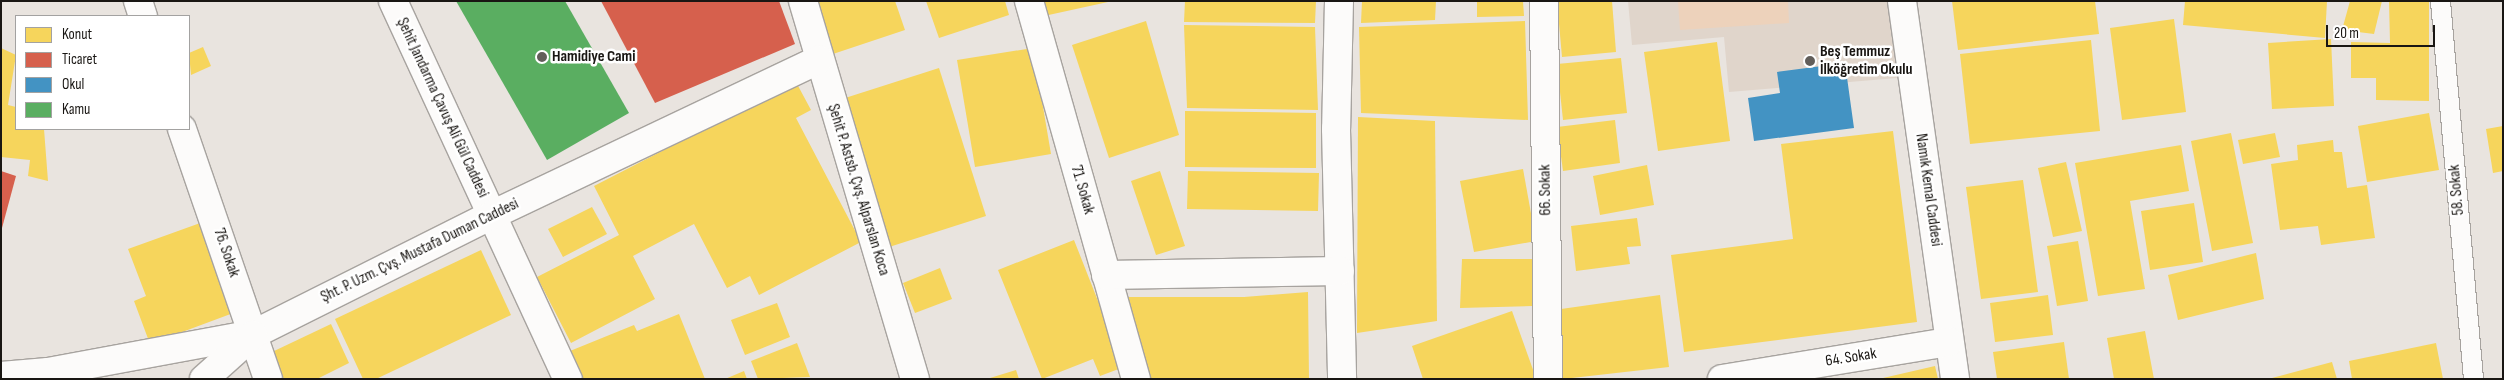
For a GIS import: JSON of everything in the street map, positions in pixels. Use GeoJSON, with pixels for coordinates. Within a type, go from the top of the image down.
{"type":"FeatureCollection","features":[{"type":"Feature","properties":{"kind":"street"},"geometry":{"type":"LineString","coordinates":[[138,1],[143,15]]}},
{"type":"Feature","properties":{"kind":"street","name":"Şehit Jandarma Çavuş Ali Gül Caddesi"},"geometry":{"type":"LineString","coordinates":[[393,1],[568,379]]}},
{"type":"Feature","properties":{"kind":"street","name":"Şehit P. Astsb. Çvş. Alparslan Koca"},"geometry":{"type":"LineString","coordinates":[[803,1],[915,379]]}},
{"type":"Feature","properties":{"kind":"street","name":"71. Sokak"},"geometry":{"type":"LineString","coordinates":[[1029,1],[1136,379]]}},
{"type":"Feature","properties":{"kind":"street"},"geometry":{"type":"LineString","coordinates":[[1339,1],[1336,128],[1342,379]]}},
{"type":"Feature","properties":{"kind":"street","name":"66. Sokak"},"geometry":{"type":"LineString","coordinates":[[1544,1],[1548,379]]}},
{"type":"Feature","properties":{"kind":"street","name":"Namık Kemal Caddesi"},"geometry":{"type":"LineString","coordinates":[[1902,1],[1955,379]]}},
{"type":"Feature","properties":{"kind":"street","name":"Şht. P. Uzm. Çvş. Mustafa Duman Caddesi"},"geometry":{"type":"LineString","coordinates":[[1,376],[48,372],[254,334],[492,215],[819,60]]}},
{"type":"Feature","properties":{"kind":"street","name":"76. Sokak"},"geometry":{"type":"LineString","coordinates":[[182,130],[268,379]]}},
{"type":"Feature","properties":{"kind":"street"},"geometry":{"type":"LineString","coordinates":[[1106,275],[1340,271]]}},
{"type":"Feature","properties":{"kind":"street"},"geometry":{"type":"LineString","coordinates":[[204,379],[254,334]]}},
{"type":"Feature","properties":{"kind":"street","name":"64. Sokak"},"geometry":{"type":"LineString","coordinates":[[1722,379],[1950,342]]}},
{"type":"Feature","properties":{"kind":"lane","name":"58. Sokak"},"geometry":{"type":"LineString","coordinates":[[2440,1],[2473,379]]}},
{"type":"Feature","properties":{"kind":"shaded area","name":"Beş Temmuz İlköğretim Okulu"},"geometry":{"type":"Polygon","coordinates":[[[1628,1],[1888,1],[1897,78],[1729,92],[1724,37],[1632,45],[1628,1]]]}},
{"type":"Feature","properties":{"kind":"shaded area"},"geometry":{"type":"Polygon","coordinates":[[[1678,1],[1788,1],[1789,23],[1680,30],[1678,1]]]}},
{"type":"Feature","properties":{"kind":"building: Konut"},"geometry":{"type":"Polygon","coordinates":[[[816,1],[895,1],[905,30],[830,55],[816,1]]]}},
{"type":"Feature","properties":{"kind":"building: Konut"},"geometry":{"type":"Polygon","coordinates":[[[926,1],[1005,1],[1009,15],[939,38],[926,1]]]}},
{"type":"Feature","properties":{"kind":"building: Konut"},"geometry":{"type":"Polygon","coordinates":[[[1041,1],[1108,1],[1108,2],[1044,16],[1041,1]]]}},
{"type":"Feature","properties":{"kind":"building: Konut"},"geometry":{"type":"Polygon","coordinates":[[[1185,1],[1316,1],[1315,23],[1184,22],[1185,1]]]}},
{"type":"Feature","properties":{"kind":"building: Konut"},"geometry":{"type":"Polygon","coordinates":[[[1362,1],[1436,1],[1435,20],[1361,23],[1362,1]]]}},
{"type":"Feature","properties":{"kind":"building: Konut"},"geometry":{"type":"Polygon","coordinates":[[[1477,1],[1523,1],[1524,16],[1477,17],[1477,1]]]}},
{"type":"Feature","properties":{"kind":"building: Konut"},"geometry":{"type":"Polygon","coordinates":[[[1557,1],[1612,1],[1616,52],[1562,57],[1557,1]]]}},
{"type":"Feature","properties":{"kind":"building: Konut"},"geometry":{"type":"Polygon","coordinates":[[[1952,1],[2095,1],[2099,34],[1958,50],[1952,1]]]}},
{"type":"Feature","properties":{"kind":"building: Konut"},"geometry":{"type":"Polygon","coordinates":[[[2185,1],[2327,1],[2325,38],[2183,25],[2185,1]]]}},
{"type":"Feature","properties":{"kind":"building: Konut"},"geometry":{"type":"Polygon","coordinates":[[[2350,1],[2382,1],[2374,34],[2342,30],[2350,1]]]}},
{"type":"Feature","properties":{"kind":"building: Konut"},"geometry":{"type":"Polygon","coordinates":[[[2389,1],[2429,1],[2429,101],[2376,100],[2376,78],[2351,78],[2351,42],[2390,43],[2389,1]]]}},
{"type":"Feature","properties":{"kind":"building: Konut"},"geometry":{"type":"Polygon","coordinates":[[[2174,19],[2186,112],[2122,120],[2110,28],[2174,19]]]}},
{"type":"Feature","properties":{"kind":"building: Konut"},"geometry":{"type":"Polygon","coordinates":[[[1146,21],[1179,135],[1109,158],[1072,45],[1146,21]]]}},
{"type":"Feature","properties":{"kind":"building: Konut"},"geometry":{"type":"Polygon","coordinates":[[[1525,21],[1528,120],[1361,113],[1359,27],[1525,21]]]}},
{"type":"Feature","properties":{"kind":"building: Konut"},"geometry":{"type":"Polygon","coordinates":[[[1184,25],[1315,27],[1318,110],[1187,108],[1184,25]]]}},
{"type":"Feature","properties":{"kind":"building: Konut"},"geometry":{"type":"Polygon","coordinates":[[[2331,39],[2334,106],[2272,109],[2268,43],[2331,39]]]}},
{"type":"Feature","properties":{"kind":"building: Konut"},"geometry":{"type":"Polygon","coordinates":[[[2091,40],[2100,131],[1970,144],[1960,54],[2091,40]]]}},
{"type":"Feature","properties":{"kind":"building: Konut"},"geometry":{"type":"Polygon","coordinates":[[[1717,42],[1730,141],[1658,151],[1644,52],[1717,42]]]}},
{"type":"Feature","properties":{"kind":"building: Konut"},"geometry":{"type":"Polygon","coordinates":[[[203,47],[211,66],[191,75],[190,53],[203,47]]]}},
{"type":"Feature","properties":{"kind":"building: Konut"},"geometry":{"type":"Polygon","coordinates":[[[1,48],[15,55],[8,105],[15,107],[15,130],[44,130],[48,181],[28,176],[30,160],[1,157],[1,48]]]}},
{"type":"Feature","properties":{"kind":"building: Konut"},"geometry":{"type":"Polygon","coordinates":[[[1033,48],[1051,154],[975,167],[957,60],[1033,48]]]}},
{"type":"Feature","properties":{"kind":"building: Konut"},"geometry":{"type":"Polygon","coordinates":[[[1621,58],[1627,113],[1563,120],[1557,64],[1621,58]]]}},
{"type":"Feature","properties":{"kind":"building: Konut"},"geometry":{"type":"Polygon","coordinates":[[[939,68],[986,216],[886,248],[842,99],[939,68]]]}},
{"type":"Feature","properties":{"kind":"building: Konut"},"geometry":{"type":"Polygon","coordinates":[[[796,82],[811,110],[796,118],[861,242],[759,295],[750,276],[727,288],[694,224],[633,256],[655,299],[571,343],[537,277],[619,235],[594,186],[796,82]]]}},
{"type":"Feature","properties":{"kind":"building: Konut"},"geometry":{"type":"Polygon","coordinates":[[[1185,111],[1316,113],[1316,168],[1185,167],[1185,111]]]}},
{"type":"Feature","properties":{"kind":"building: Konut"},"geometry":{"type":"Polygon","coordinates":[[[2429,113],[2439,170],[2367,182],[2358,126],[2429,113]]]}},
{"type":"Feature","properties":{"kind":"building: Konut"},"geometry":{"type":"Polygon","coordinates":[[[1358,117],[1435,121],[1437,321],[1357,333],[1358,117]]]}},
{"type":"Feature","properties":{"kind":"building: Konut"},"geometry":{"type":"Polygon","coordinates":[[[1615,120],[1620,163],[1563,171],[1557,127],[1615,120]]]}},
{"type":"Feature","properties":{"kind":"building: Konut"},"geometry":{"type":"Polygon","coordinates":[[[2503,126],[2503,171],[2493,173],[2486,129],[2503,126]]]}},
{"type":"Feature","properties":{"kind":"building: Konut"},"geometry":{"type":"Polygon","coordinates":[[[1893,131],[1917,322],[1684,352],[1671,255],[1793,239],[1781,144],[1893,131]]]}},
{"type":"Feature","properties":{"kind":"building: Konut"},"geometry":{"type":"Polygon","coordinates":[[[2231,133],[2253,243],[2212,251],[2191,141],[2231,133]]]}},
{"type":"Feature","properties":{"kind":"building: Konut"},"geometry":{"type":"Polygon","coordinates":[[[2275,133],[2280,157],[2243,164],[2238,140],[2275,133]]]}},
{"type":"Feature","properties":{"kind":"building: Konut"},"geometry":{"type":"Polygon","coordinates":[[[2333,140],[2334,152],[2342,152],[2347,188],[2367,185],[2375,238],[2321,245],[2318,226],[2280,230],[2271,164],[2298,160],[2297,145],[2333,140]]]}},
{"type":"Feature","properties":{"kind":"building: Konut"},"geometry":{"type":"Polygon","coordinates":[[[2181,145],[2189,191],[2130,201],[2145,289],[2098,296],[2075,163],[2181,145]]]}},
{"type":"Feature","properties":{"kind":"building: Konut"},"geometry":{"type":"Polygon","coordinates":[[[2066,162],[2082,231],[2053,237],[2038,168],[2066,162]]]}},
{"type":"Feature","properties":{"kind":"building: Konut"},"geometry":{"type":"Polygon","coordinates":[[[1647,165],[1654,205],[1600,215],[1593,176],[1647,165]]]}},
{"type":"Feature","properties":{"kind":"building: Konut"},"geometry":{"type":"Polygon","coordinates":[[[1523,169],[1536,241],[1474,252],[1460,181],[1523,169]]]}},
{"type":"Feature","properties":{"kind":"building: Konut"},"geometry":{"type":"Polygon","coordinates":[[[1160,171],[1185,246],[1156,255],[1131,181],[1160,171]]]}},
{"type":"Feature","properties":{"kind":"building: Konut"},"geometry":{"type":"Polygon","coordinates":[[[1188,171],[1319,173],[1318,211],[1187,209],[1188,171]]]}},
{"type":"Feature","properties":{"kind":"building: Konut"},"geometry":{"type":"Polygon","coordinates":[[[2023,180],[2038,292],[1981,299],[1966,187],[2023,180]]]}},
{"type":"Feature","properties":{"kind":"building: Konut"},"geometry":{"type":"Polygon","coordinates":[[[2194,203],[2203,262],[2150,270],[2141,211],[2194,203]]]}},
{"type":"Feature","properties":{"kind":"building: Konut"},"geometry":{"type":"Polygon","coordinates":[[[592,207],[607,234],[563,257],[548,229],[592,207]]]}},
{"type":"Feature","properties":{"kind":"building: Konut"},"geometry":{"type":"Polygon","coordinates":[[[1637,218],[1641,246],[1627,247],[1630,264],[1576,271],[1571,226],[1637,218]]]}},
{"type":"Feature","properties":{"kind":"building: Konut"},"geometry":{"type":"Polygon","coordinates":[[[203,222],[236,312],[150,344],[134,301],[146,296],[128,249],[203,222]]]}},
{"type":"Feature","properties":{"kind":"building: Konut"},"geometry":{"type":"Polygon","coordinates":[[[1074,240],[1124,367],[1100,376],[1093,359],[1042,379],[998,270],[1074,240]]]}},
{"type":"Feature","properties":{"kind":"building: Konut"},"geometry":{"type":"Polygon","coordinates":[[[2078,241],[2088,301],[2057,306],[2047,246],[2078,241]]]}},
{"type":"Feature","properties":{"kind":"building: Konut"},"geometry":{"type":"Polygon","coordinates":[[[481,250],[511,315],[376,379],[363,379],[335,319],[481,250]]]}},
{"type":"Feature","properties":{"kind":"building: Konut"},"geometry":{"type":"Polygon","coordinates":[[[2256,253],[2264,299],[2178,320],[2168,275],[2256,253]]]}},
{"type":"Feature","properties":{"kind":"building: Konut"},"geometry":{"type":"Polygon","coordinates":[[[1462,259],[1533,259],[1532,306],[1460,308],[1462,259]]]}},
{"type":"Feature","properties":{"kind":"building: Konut"},"geometry":{"type":"Polygon","coordinates":[[[940,268],[952,299],[915,313],[903,283],[940,268]]]}},
{"type":"Feature","properties":{"kind":"building: Konut"},"geometry":{"type":"Polygon","coordinates":[[[1308,292],[1309,379],[1149,379],[1128,297],[1244,297],[1308,292]]]}},
{"type":"Feature","properties":{"kind":"building: Konut"},"geometry":{"type":"Polygon","coordinates":[[[1660,295],[1669,367],[1563,379],[1554,310],[1660,295]]]}},
{"type":"Feature","properties":{"kind":"building: Konut"},"geometry":{"type":"Polygon","coordinates":[[[2048,295],[2053,335],[1995,342],[1990,303],[2048,295]]]}},
{"type":"Feature","properties":{"kind":"building: Konut"},"geometry":{"type":"Polygon","coordinates":[[[777,303],[790,337],[745,355],[731,320],[777,303]]]}},
{"type":"Feature","properties":{"kind":"building: Konut"},"geometry":{"type":"Polygon","coordinates":[[[1512,311],[1536,378],[1423,379],[1412,346],[1512,311]]]}},
{"type":"Feature","properties":{"kind":"building: Konut"},"geometry":{"type":"Polygon","coordinates":[[[679,314],[705,379],[582,379],[570,351],[634,325],[637,331],[679,314]]]}},
{"type":"Feature","properties":{"kind":"building: Konut"},"geometry":{"type":"Polygon","coordinates":[[[331,324],[349,363],[317,379],[284,379],[272,352],[331,324]]]}},
{"type":"Feature","properties":{"kind":"building: Konut"},"geometry":{"type":"Polygon","coordinates":[[[2145,331],[2154,379],[2114,379],[2107,338],[2145,331]]]}},
{"type":"Feature","properties":{"kind":"building: Konut"},"geometry":{"type":"Polygon","coordinates":[[[2064,342],[2069,379],[1997,379],[1993,352],[2064,342]]]}},
{"type":"Feature","properties":{"kind":"building: Konut"},"geometry":{"type":"Polygon","coordinates":[[[797,343],[810,377],[758,379],[751,361],[797,343]]]}},
{"type":"Feature","properties":{"kind":"building: Konut"},"geometry":{"type":"Polygon","coordinates":[[[2436,343],[2443,379],[2352,379],[2349,361],[2436,343]]]}},
{"type":"Feature","properties":{"kind":"building: Konut"},"geometry":{"type":"Polygon","coordinates":[[[2332,362],[2337,379],[2272,379],[2272,378],[2332,362]]]}},
{"type":"Feature","properties":{"kind":"building: Konut"},"geometry":{"type":"Polygon","coordinates":[[[1935,366],[1938,379],[1883,379],[1883,378],[1935,366]]]}},
{"type":"Feature","properties":{"kind":"building: Konut"},"geometry":{"type":"Polygon","coordinates":[[[1016,370],[1019,379],[990,379],[990,378],[1016,370]]]}},
{"type":"Feature","properties":{"kind":"building: Konut"},"geometry":{"type":"Polygon","coordinates":[[[744,371],[747,379],[725,379],[744,371]]]}},
{"type":"Feature","properties":{"kind":"building: Ticaret"},"geometry":{"type":"Polygon","coordinates":[[[601,1],[779,1],[795,44],[655,103],[601,1]]]}},
{"type":"Feature","properties":{"kind":"building: Ticaret"},"geometry":{"type":"Polygon","coordinates":[[[1,171],[16,176],[2,228],[1,228],[1,171]]]}},
{"type":"Feature","properties":{"kind":"building: Okul"},"geometry":{"type":"Polygon","coordinates":[[[1845,63],[1854,128],[1754,141],[1748,98],[1780,93],[1777,72],[1845,63]]]}},
{"type":"Feature","properties":{"kind":"building: Kamu","name":"Hamidiye Cami"},"geometry":{"type":"Polygon","coordinates":[[[456,1],[565,1],[629,113],[547,160],[456,1]]]}},
{"type":"Feature","properties":{"kind":"place","name":"Hamidiye Cami"},"geometry":{"type":"Point","coordinates":[542,57]}},
{"type":"Feature","properties":{"kind":"place","name":"Beş Temmuz İlköğretim Okulu"},"geometry":{"type":"Point","coordinates":[1810,61]}}]}
